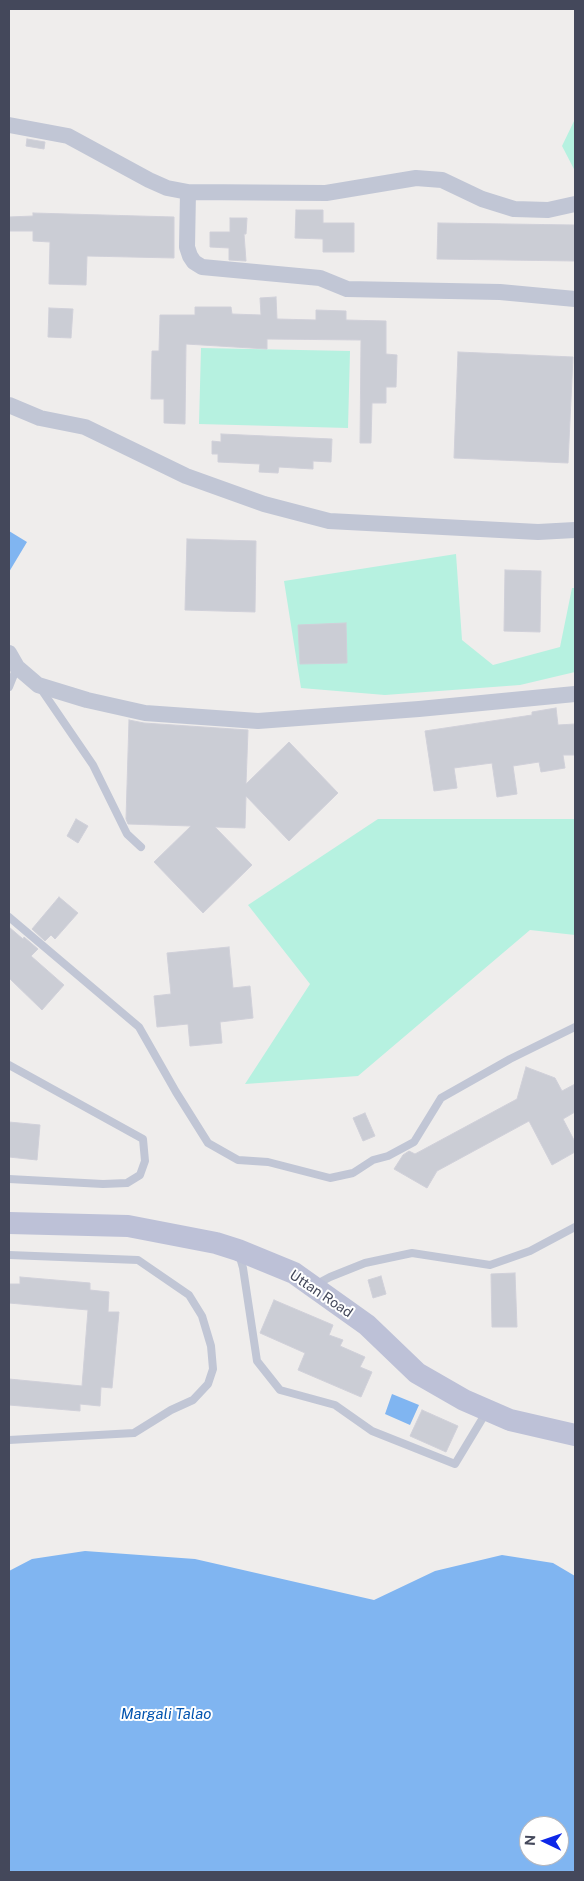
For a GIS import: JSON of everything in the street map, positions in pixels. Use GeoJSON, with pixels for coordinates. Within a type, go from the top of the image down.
{"type":"FeatureCollection","features":[{"type":"Feature","properties":{"kind":"main road","name":"Uttan Road"},"geometry":{"type":"LineString","coordinates":[[9,1223],[128,1226],[216,1243],[238,1250],[294,1273],[367,1325],[417,1372],[464,1400],[510,1420],[575,1435]]}},
{"type":"Feature","properties":{"kind":"street"},"geometry":{"type":"LineString","coordinates":[[9,125],[68,136],[149,180],[167,188],[188,192],[326,193],[416,178],[442,180],[482,199],[514,209],[548,210],[575,204]]}},
{"type":"Feature","properties":{"kind":"street"},"geometry":{"type":"LineString","coordinates":[[188,192],[187,247],[194,262],[202,267],[320,278],[347,288],[500,292],[575,299]]}},
{"type":"Feature","properties":{"kind":"street"},"geometry":{"type":"LineString","coordinates":[[9,405],[40,418],[85,427],[186,476],[264,504],[329,521],[538,532],[575,530]]}},
{"type":"Feature","properties":{"kind":"street"},"geometry":{"type":"LineString","coordinates":[[13,660],[38,684],[87,700],[145,713],[258,722],[575,694]]}},
{"type":"Feature","properties":{"kind":"lane"},"geometry":{"type":"LineString","coordinates":[[9,687],[13,660]]}},
{"type":"Feature","properties":{"kind":"lane"},"geometry":{"type":"LineString","coordinates":[[38,684],[93,766],[127,834],[141,847]]}},
{"type":"Feature","properties":{"kind":"lane"},"geometry":{"type":"LineString","coordinates":[[9,917],[139,1028],[208,1143],[238,1160],[268,1162],[330,1178],[353,1173],[373,1160],[388,1156],[414,1142],[441,1098],[510,1058],[575,1027]]}},
{"type":"Feature","properties":{"kind":"lane"},"geometry":{"type":"LineString","coordinates":[[9,1065],[144,1139],[145,1161],[140,1175],[127,1183],[103,1184],[9,1179]]}},
{"type":"Feature","properties":{"kind":"lane"},"geometry":{"type":"LineString","coordinates":[[313,1286],[330,1276],[365,1263],[412,1254],[490,1266],[530,1252],[575,1227]]}},
{"type":"Feature","properties":{"kind":"lane"},"geometry":{"type":"LineString","coordinates":[[238,1250],[243,1268],[257,1361],[280,1390],[335,1405],[372,1431],[456,1464],[488,1410]]}},
{"type":"Feature","properties":{"kind":"lane"},"geometry":{"type":"LineString","coordinates":[[9,1255],[138,1260],[189,1295],[202,1316],[211,1346],[213,1370],[208,1384],[193,1400],[171,1410],[134,1433],[9,1440]]}},
{"type":"Feature","properties":{"kind":"green space"},"geometry":{"type":"Polygon","coordinates":[[[575,119],[575,171],[562,146],[575,119]]]}},
{"type":"Feature","properties":{"kind":"green space"},"geometry":{"type":"Polygon","coordinates":[[[201,348],[350,351],[348,428],[199,424],[201,348]]]}},
{"type":"Feature","properties":{"kind":"green space"},"geometry":{"type":"Polygon","coordinates":[[[456,554],[462,640],[493,665],[560,647],[572,588],[575,588],[575,672],[520,685],[385,695],[301,688],[284,581],[456,554]]]}},
{"type":"Feature","properties":{"kind":"green space"},"geometry":{"type":"Polygon","coordinates":[[[378,819],[575,819],[575,935],[530,930],[358,1076],[245,1084],[310,984],[248,905],[378,819]]]}},
{"type":"Feature","properties":{"kind":"water"},"geometry":{"type":"Polygon","coordinates":[[[9,531],[27,542],[9,572],[9,531]]]}},
{"type":"Feature","properties":{"kind":"water"},"geometry":{"type":"Polygon","coordinates":[[[392,1394],[419,1405],[410,1425],[385,1414],[392,1394]]]}},
{"type":"Feature","properties":{"kind":"water","name":"Margali Talao"},"geometry":{"type":"Polygon","coordinates":[[[85,1551],[195,1559],[374,1600],[435,1571],[502,1555],[553,1563],[575,1576],[575,1872],[9,1872],[9,1571],[32,1559],[85,1551]]]}},
{"type":"Feature","properties":{"kind":"building"},"geometry":{"type":"Polygon","coordinates":[[[27,139],[45,142],[44,149],[26,146],[27,139]]]}},
{"type":"Feature","properties":{"kind":"building"},"geometry":{"type":"Polygon","coordinates":[[[296,210],[323,210],[323,223],[354,223],[354,252],[323,252],[323,239],[295,238],[296,210]]]}},
{"type":"Feature","properties":{"kind":"building"},"geometry":{"type":"Polygon","coordinates":[[[33,213],[174,217],[174,258],[87,256],[86,285],[49,284],[50,242],[33,241],[33,231],[9,231],[9,217],[33,216],[33,213]]]}},
{"type":"Feature","properties":{"kind":"building"},"geometry":{"type":"Polygon","coordinates":[[[230,218],[247,218],[246,234],[244,234],[246,261],[229,260],[229,248],[210,247],[210,232],[230,232],[230,218]]]}},
{"type":"Feature","properties":{"kind":"building"},"geometry":{"type":"Polygon","coordinates":[[[438,223],[575,225],[575,261],[437,259],[438,223]]]}},
{"type":"Feature","properties":{"kind":"building"},"geometry":{"type":"Polygon","coordinates":[[[276,297],[277,319],[316,320],[316,310],[346,311],[346,320],[386,321],[386,354],[397,355],[396,387],[386,387],[386,403],[372,403],[371,443],[360,443],[361,340],[267,339],[267,349],[186,344],[185,424],[164,423],[164,399],[151,399],[152,351],[159,351],[160,315],[195,315],[195,307],[231,307],[232,314],[261,315],[260,298],[276,297]]]}},
{"type":"Feature","properties":{"kind":"building"},"geometry":{"type":"Polygon","coordinates":[[[49,308],[73,309],[71,338],[48,337],[49,308]]]}},
{"type":"Feature","properties":{"kind":"building"},"geometry":{"type":"Polygon","coordinates":[[[458,352],[573,357],[568,463],[454,458],[458,352]]]}},
{"type":"Feature","properties":{"kind":"building"},"geometry":{"type":"Polygon","coordinates":[[[221,434],[332,439],[331,462],[313,461],[313,469],[279,467],[278,473],[259,472],[260,464],[218,462],[218,454],[212,454],[212,441],[221,442],[221,434]]]}},
{"type":"Feature","properties":{"kind":"building"},"geometry":{"type":"Polygon","coordinates":[[[187,539],[256,541],[255,612],[185,610],[187,539]]]}},
{"type":"Feature","properties":{"kind":"building"},"geometry":{"type":"Polygon","coordinates":[[[505,570],[541,571],[540,632],[504,631],[505,570]]]}},
{"type":"Feature","properties":{"kind":"building"},"geometry":{"type":"Polygon","coordinates":[[[346,623],[347,663],[300,664],[298,625],[346,623]]]}},
{"type":"Feature","properties":{"kind":"building"},"geometry":{"type":"Polygon","coordinates":[[[556,708],[558,725],[575,724],[575,755],[563,755],[565,768],[541,772],[539,762],[513,766],[517,794],[497,797],[492,763],[454,768],[457,788],[434,791],[425,731],[532,715],[532,712],[556,708]]]}},
{"type":"Feature","properties":{"kind":"building"},"geometry":{"type":"Polygon","coordinates":[[[129,720],[144,723],[248,730],[246,784],[289,742],[338,793],[289,841],[246,796],[245,828],[215,827],[252,865],[203,913],[154,862],[191,826],[128,824],[126,819],[129,720]]]}},
{"type":"Feature","properties":{"kind":"building"},"geometry":{"type":"Polygon","coordinates":[[[76,819],[88,826],[78,843],[67,836],[76,819]]]}},
{"type":"Feature","properties":{"kind":"building"},"geometry":{"type":"Polygon","coordinates":[[[59,897],[78,913],[55,939],[51,935],[45,941],[32,929],[59,897]]]}},
{"type":"Feature","properties":{"kind":"building"},"geometry":{"type":"Polygon","coordinates":[[[9,927],[38,949],[31,956],[64,985],[42,1010],[9,978],[9,927]]]}},
{"type":"Feature","properties":{"kind":"building"},"geometry":{"type":"Polygon","coordinates":[[[229,947],[233,988],[250,986],[253,1018],[220,1022],[222,1043],[190,1046],[188,1024],[157,1027],[154,996],[171,994],[167,953],[229,947]]]}},
{"type":"Feature","properties":{"kind":"building"},"geometry":{"type":"Polygon","coordinates":[[[526,1067],[555,1078],[562,1091],[575,1084],[575,1112],[563,1119],[575,1142],[575,1152],[552,1165],[529,1121],[437,1171],[427,1188],[394,1169],[403,1155],[409,1151],[415,1154],[517,1099],[526,1067]]]}},
{"type":"Feature","properties":{"kind":"building"},"geometry":{"type":"Polygon","coordinates":[[[365,1113],[375,1136],[363,1141],[353,1118],[365,1113]]]}},
{"type":"Feature","properties":{"kind":"building"},"geometry":{"type":"Polygon","coordinates":[[[9,1122],[40,1125],[37,1160],[9,1157],[9,1122]]]}},
{"type":"Feature","properties":{"kind":"building"},"geometry":{"type":"Polygon","coordinates":[[[515,1273],[517,1327],[492,1327],[491,1274],[515,1273]]]}},
{"type":"Feature","properties":{"kind":"building"},"geometry":{"type":"Polygon","coordinates":[[[381,1276],[386,1294],[373,1298],[368,1280],[381,1276]]]}},
{"type":"Feature","properties":{"kind":"building"},"geometry":{"type":"Polygon","coordinates":[[[20,1277],[90,1283],[90,1290],[109,1292],[108,1312],[119,1312],[112,1388],[101,1387],[100,1406],[80,1404],[80,1411],[9,1405],[9,1379],[82,1386],[88,1310],[9,1303],[9,1284],[20,1284],[20,1277]]]}},
{"type":"Feature","properties":{"kind":"building"},"geometry":{"type":"Polygon","coordinates":[[[274,1300],[333,1325],[329,1335],[343,1340],[340,1346],[365,1357],[360,1367],[372,1372],[361,1397],[298,1370],[305,1353],[260,1333],[274,1300]]]}},
{"type":"Feature","properties":{"kind":"building"},"geometry":{"type":"Polygon","coordinates":[[[422,1410],[458,1426],[446,1452],[410,1436],[422,1410]]]}}]}
